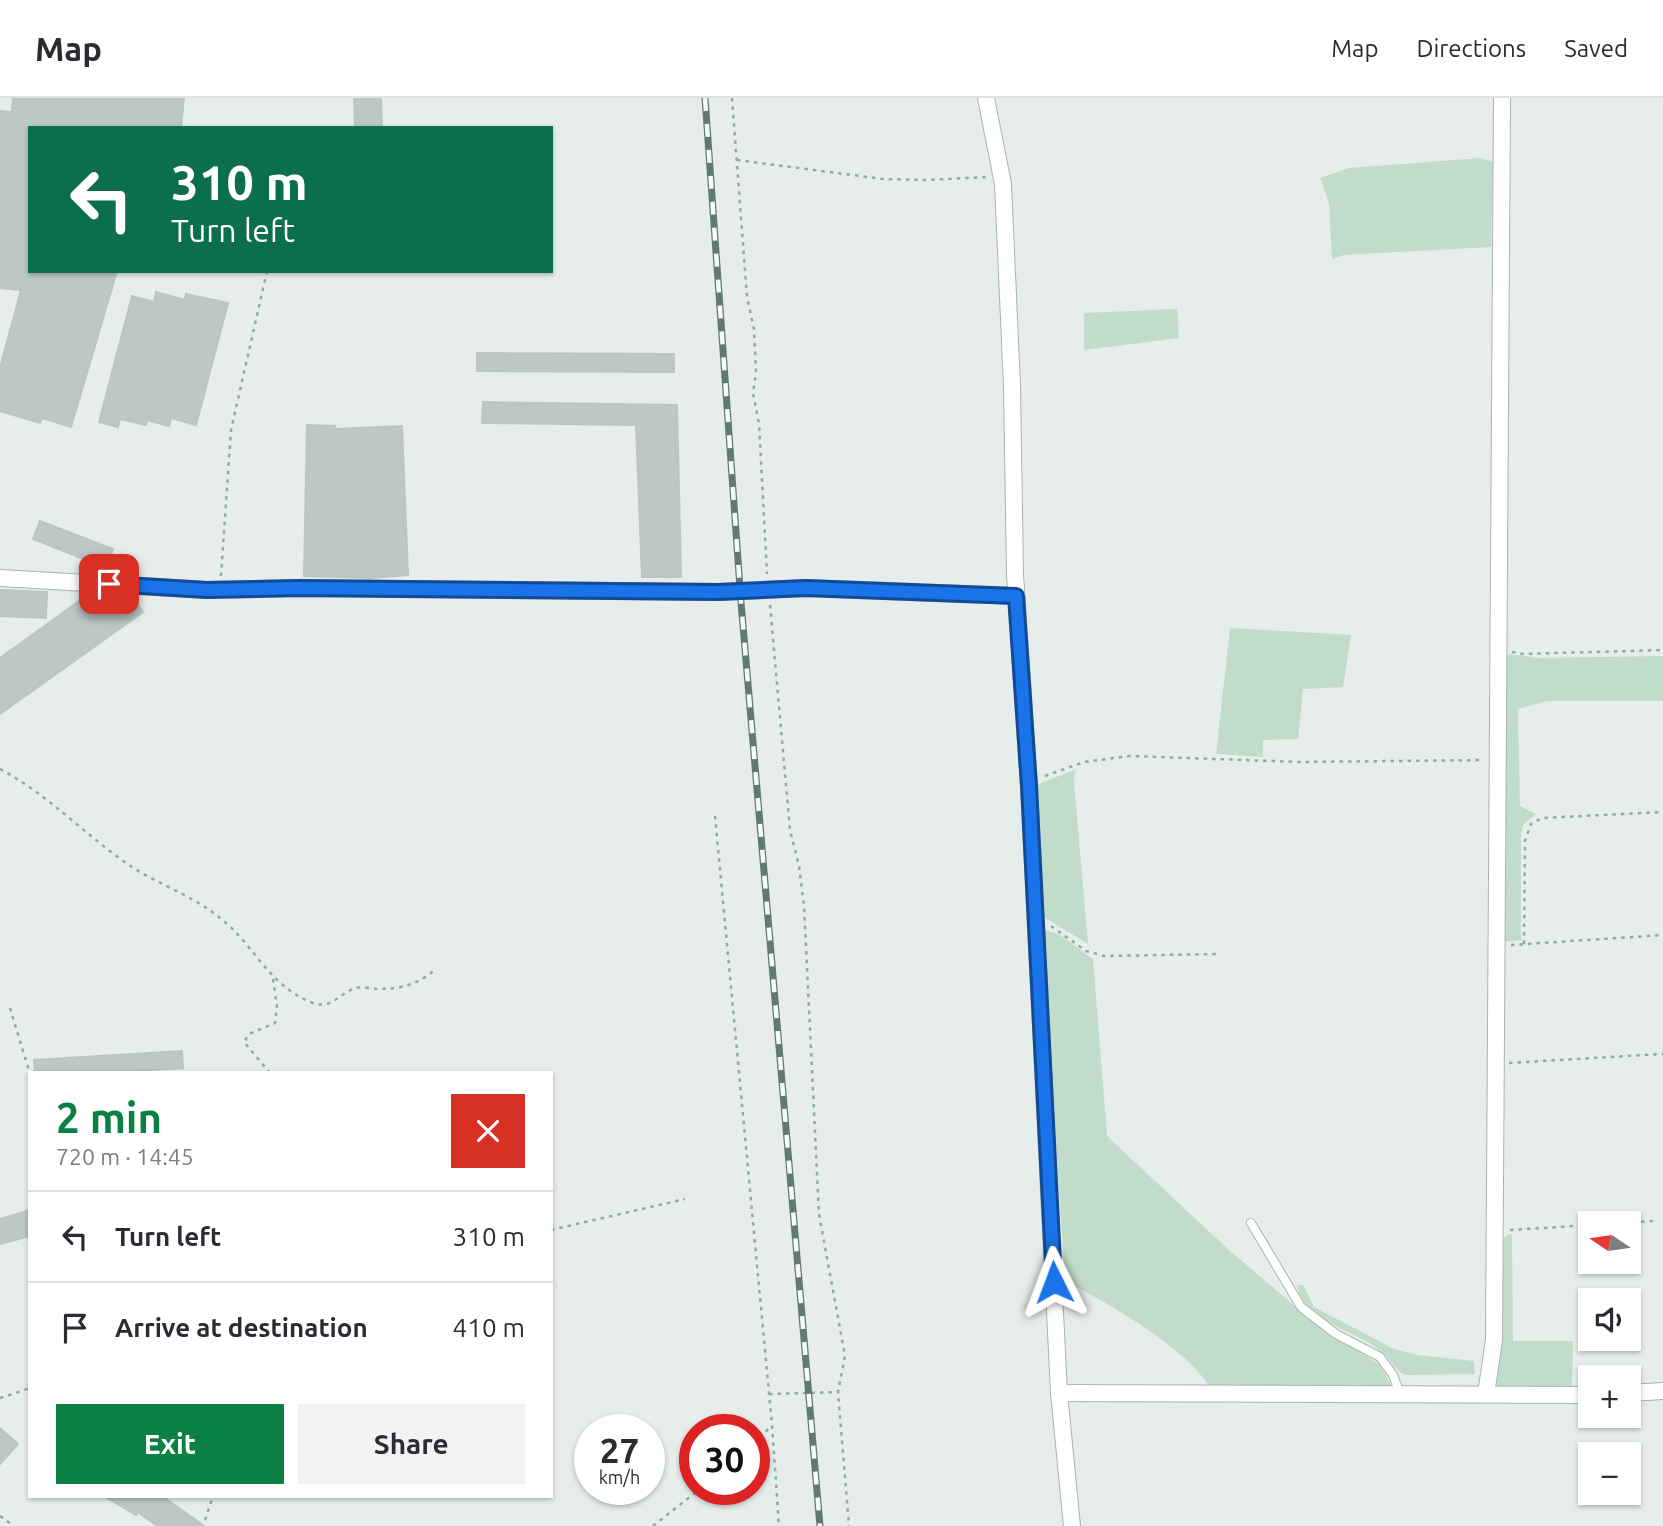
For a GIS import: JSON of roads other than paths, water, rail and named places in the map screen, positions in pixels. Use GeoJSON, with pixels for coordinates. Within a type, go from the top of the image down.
{"type":"FeatureCollection","features":[{"type":"Feature","properties":{"kind":"street"},"geometry":{"type":"LineString","coordinates":[[986,98],[1002,176],[1012,386],[1016,596],[1059,1393],[1072,1526]]}},
{"type":"Feature","properties":{"kind":"street"},"geometry":{"type":"LineString","coordinates":[[1486,1394],[1494,1340],[1502,98]]}},
{"type":"Feature","properties":{"kind":"street"},"geometry":{"type":"LineString","coordinates":[[0,578],[220,589],[718,592],[806,588],[1016,596]]}},
{"type":"Feature","properties":{"kind":"street"},"geometry":{"type":"LineString","coordinates":[[1641,1392],[1663,1391]]}},
{"type":"Feature","properties":{"kind":"street"},"geometry":{"type":"LineString","coordinates":[[1059,1393],[1578,1395]]}},
{"type":"Feature","properties":{"kind":"lane"},"geometry":{"type":"LineString","coordinates":[[1251,1223],[1301,1307],[1336,1334],[1380,1357],[1393,1375],[1400,1394]]}},
{"type":"Feature","properties":{"kind":"railway"},"geometry":{"type":"LineString","coordinates":[[705,98],[741,602],[820,1526]]}}]}
